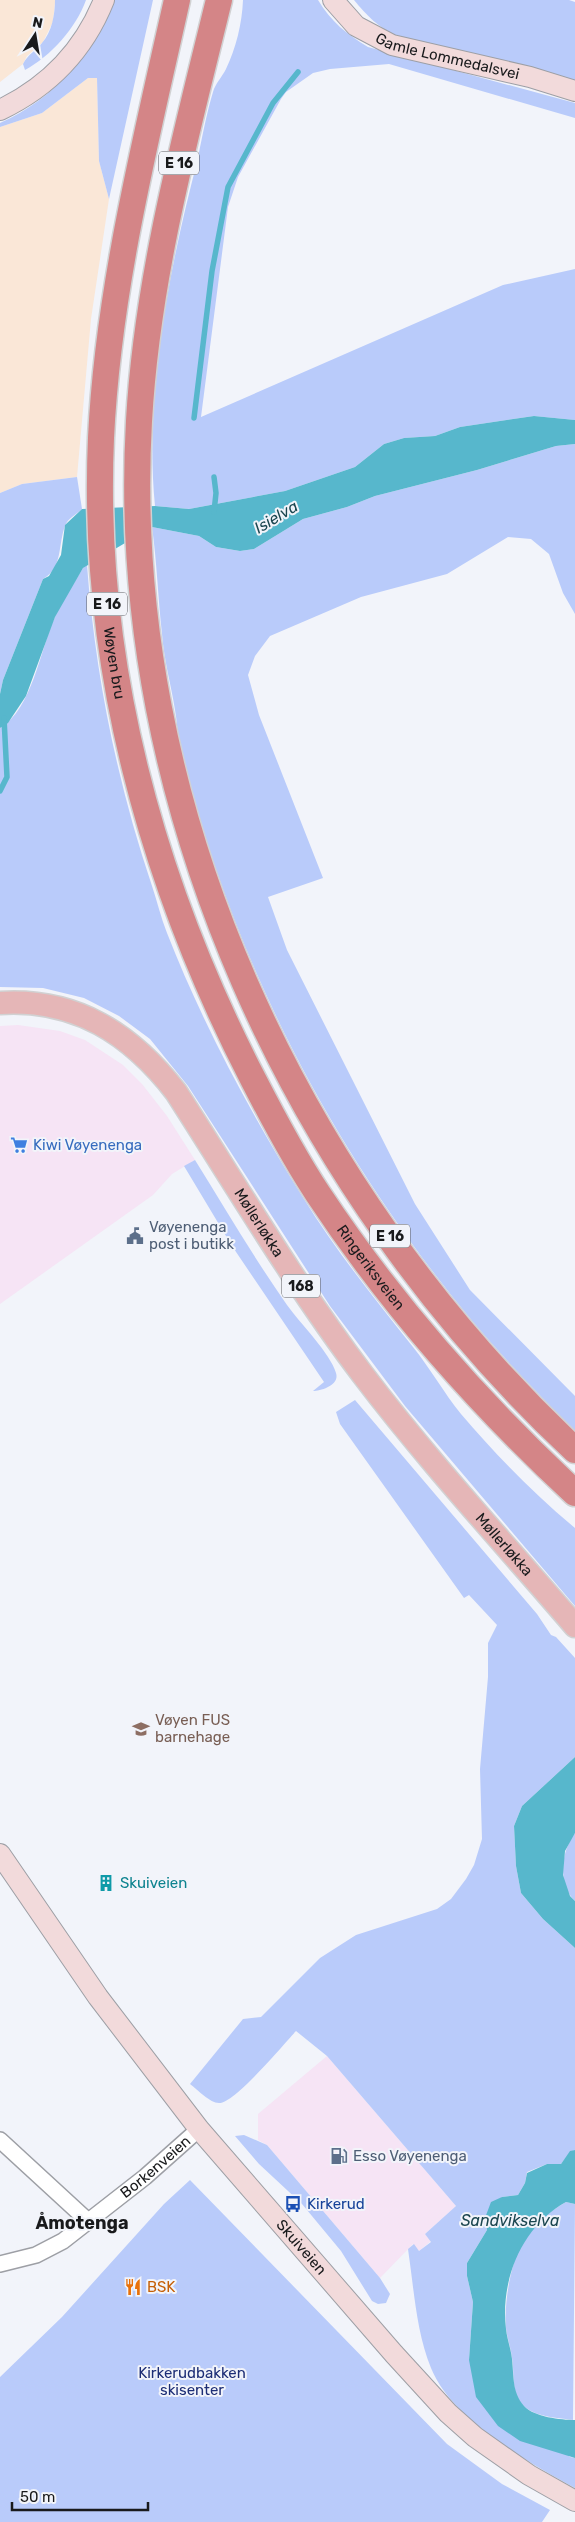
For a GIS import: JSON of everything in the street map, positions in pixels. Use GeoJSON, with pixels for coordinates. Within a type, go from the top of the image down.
{"type":"FeatureCollection","features":[{"type":"Feature","properties":{"kind":"highway","name":"Wøyen bru"},"geometry":{"type":"LineString","coordinates":[[176,0],[140,166],[116,292],[106,382],[100,480],[104,584],[125,726],[150,825],[166,879],[217,1006]]}},
{"type":"Feature","properties":{"kind":"highway","name":"E 16"},"geometry":{"type":"LineString","coordinates":[[218,0],[159,253],[143,360],[136,476],[145,627],[161,721],[181,811],[217,919],[248,990],[304,1102],[347,1174],[397,1246],[478,1351],[542,1420],[575,1450]]}},
{"type":"Feature","properties":{"kind":"highway","name":"Ringeriksveien"},"geometry":{"type":"LineString","coordinates":[[217,1006],[264,1099],[316,1192],[380,1282],[440,1357],[522,1444],[575,1493]]}},
{"type":"Feature","properties":{"kind":"main road"},"geometry":{"type":"LineString","coordinates":[[0,110],[26,96],[53,77],[84,40],[104,0]]}},
{"type":"Feature","properties":{"kind":"main road","name":"Gamle Lommedalsvei"},"geometry":{"type":"LineString","coordinates":[[334,0],[356,26],[392,45],[530,77],[575,91]]}},
{"type":"Feature","properties":{"kind":"main road","name":"Møllerløkka"},"geometry":{"type":"LineString","coordinates":[[0,1003],[17,1002],[44,1005],[95,1020],[141,1052],[158,1070],[176,1092],[294,1276],[363,1375],[458,1492],[575,1626]]}},
{"type":"Feature","properties":{"kind":"main road","name":"Skuiveien"},"geometry":{"type":"LineString","coordinates":[[0,1854],[98,1997],[199,2129],[448,2413],[503,2458],[575,2501]]}},
{"type":"Feature","properties":{"kind":"street","name":"Borkenveien"},"geometry":{"type":"LineString","coordinates":[[0,2264],[36,2255],[63,2241],[145,2177],[199,2129]]}},
{"type":"Feature","properties":{"kind":"street"},"geometry":{"type":"LineString","coordinates":[[0,2140],[88,2221]]}},
{"type":"Feature","properties":{"kind":"shaded area"},"geometry":{"type":"Polygon","coordinates":[[[0,0],[55,0],[53,22],[43,42],[27,56],[23,64],[0,82],[0,0]]]}},
{"type":"Feature","properties":{"kind":"shaded area"},"geometry":{"type":"Polygon","coordinates":[[[88,78],[97,78],[99,161],[109,199],[91,319],[77,477],[22,484],[0,493],[0,127],[42,113],[88,78]]]}},
{"type":"Feature","properties":{"kind":"shaded area"},"geometry":{"type":"Polygon","coordinates":[[[18,1025],[60,1031],[85,1040],[123,1065],[142,1084],[167,1116],[195,1160],[172,1174],[153,1195],[0,1304],[0,1026],[18,1025]]]}},
{"type":"Feature","properties":{"kind":"shaded area"},"geometry":{"type":"Polygon","coordinates":[[[327,2056],[456,2206],[425,2234],[431,2241],[419,2251],[413,2244],[380,2278],[267,2145],[258,2140],[258,2114],[327,2056]]]}},
{"type":"Feature","properties":{"kind":"green space"},"geometry":{"type":"Polygon","coordinates":[[[55,0],[86,0],[69,31],[44,57],[25,70],[23,64],[40,46],[51,28],[55,0]]]}},
{"type":"Feature","properties":{"kind":"green space"},"geometry":{"type":"Polygon","coordinates":[[[114,0],[153,0],[109,199],[99,161],[97,78],[88,78],[42,113],[0,127],[0,123],[38,101],[69,73],[94,39],[114,0]]]}},
{"type":"Feature","properties":{"kind":"green space"},"geometry":{"type":"Polygon","coordinates":[[[243,0],[318,0],[328,15],[340,27],[368,47],[575,103],[575,118],[389,64],[330,69],[313,73],[286,92],[238,177],[228,207],[201,417],[503,285],[575,269],[575,420],[534,416],[460,427],[435,436],[404,438],[384,444],[355,467],[285,491],[189,509],[155,506],[152,464],[153,421],[161,333],[177,246],[208,109],[214,89],[230,61],[236,44],[243,0]]]}},
{"type":"Feature","properties":{"kind":"green space"},"geometry":{"type":"Polygon","coordinates":[[[354,0],[569,0],[575,2],[575,83],[397,36],[373,21],[354,0]]]}},
{"type":"Feature","properties":{"kind":"green space"},"geometry":{"type":"Polygon","coordinates":[[[575,444],[575,614],[563,593],[549,554],[531,539],[508,537],[447,574],[361,597],[270,636],[255,656],[248,675],[259,715],[323,878],[268,897],[287,950],[415,1204],[470,1290],[575,1396],[575,1431],[523,1378],[473,1322],[422,1258],[375,1190],[332,1121],[292,1049],[257,975],[226,898],[200,821],[179,741],[163,644],[152,527],[199,536],[216,547],[240,551],[254,549],[303,519],[347,507],[375,496],[477,470],[556,446],[575,444]]]}},
{"type":"Feature","properties":{"kind":"green space"},"geometry":{"type":"Polygon","coordinates":[[[77,477],[82,509],[66,523],[57,562],[54,569],[43,579],[3,680],[0,694],[0,493],[22,484],[77,477]]]}},
{"type":"Feature","properties":{"kind":"green space"},"geometry":{"type":"Polygon","coordinates":[[[87,565],[102,687],[118,767],[139,847],[163,921],[196,1002],[247,1103],[304,1199],[343,1256],[419,1355],[461,1414],[516,1474],[575,1528],[575,1606],[405,1406],[330,1306],[188,1086],[150,1039],[119,1016],[84,998],[43,988],[0,987],[0,728],[11,719],[27,694],[54,619],[64,599],[83,568],[87,565]]]}},
{"type":"Feature","properties":{"kind":"green space"},"geometry":{"type":"Polygon","coordinates":[[[195,1160],[275,1287],[333,1365],[336,1377],[333,1384],[321,1390],[313,1391],[324,1382],[232,1246],[184,1166],[195,1160]]]}},
{"type":"Feature","properties":{"kind":"green space"},"geometry":{"type":"Polygon","coordinates":[[[355,1400],[537,1614],[551,1635],[556,1637],[575,1658],[575,1757],[522,1806],[514,1826],[516,1866],[521,1893],[543,1919],[575,1948],[575,2150],[570,2152],[561,2164],[547,2164],[527,2172],[525,2183],[518,2195],[502,2197],[485,2218],[487,2230],[467,2263],[467,2276],[473,2302],[469,2360],[570,2457],[575,2458],[575,2488],[536,2466],[493,2438],[473,2422],[441,2387],[431,2368],[422,2339],[408,2249],[414,2244],[419,2251],[431,2242],[425,2234],[456,2206],[327,2056],[296,2031],[247,2084],[226,2101],[219,2103],[212,2101],[190,2084],[243,2019],[261,2017],[320,1958],[356,1935],[437,1909],[451,1899],[474,1865],[482,1839],[480,1769],[488,1677],[488,1643],[497,1625],[469,1595],[464,1598],[340,1424],[336,1412],[355,1400]]]}},
{"type":"Feature","properties":{"kind":"green space"},"geometry":{"type":"Polygon","coordinates":[[[575,1833],[575,1901],[565,1886],[563,1867],[570,1840],[575,1833]]]}},
{"type":"Feature","properties":{"kind":"green space"},"geometry":{"type":"Polygon","coordinates":[[[244,2135],[267,2145],[380,2278],[390,2294],[386,2303],[378,2304],[372,2301],[341,2251],[302,2204],[259,2164],[235,2136],[244,2135]]]}},
{"type":"Feature","properties":{"kind":"green space","name":"Kirkerudbakken skisenter"},"geometry":{"type":"Polygon","coordinates":[[[190,2180],[447,2444],[502,2484],[550,2510],[542,2522],[0,2522],[0,2377],[62,2317],[164,2204],[190,2180]]]}},
{"type":"Feature","properties":{"kind":"green space"},"geometry":{"type":"Polygon","coordinates":[[[566,2202],[575,2204],[573,2420],[549,2417],[531,2411],[517,2397],[506,2318],[508,2286],[513,2265],[523,2240],[540,2221],[566,2202]]]}},
{"type":"Feature","properties":{"kind":"water","name":"Isielva"},"geometry":{"type":"Polygon","coordinates":[[[534,416],[575,420],[575,444],[556,446],[477,470],[375,496],[347,507],[303,519],[254,549],[240,551],[216,547],[199,536],[152,527],[83,568],[55,617],[26,696],[8,723],[0,728],[0,694],[3,680],[43,579],[49,576],[61,555],[65,525],[82,509],[155,506],[189,509],[285,491],[355,467],[384,444],[404,438],[435,436],[460,427],[534,416]]]}},
{"type":"Feature","properties":{"kind":"water"},"geometry":{"type":"Polygon","coordinates":[[[575,1757],[575,1833],[565,1851],[563,1875],[570,1896],[575,1901],[575,1948],[543,1919],[521,1893],[516,1866],[514,1826],[522,1806],[575,1757]]]}},
{"type":"Feature","properties":{"kind":"water","name":"Sandvikselva"},"geometry":{"type":"Polygon","coordinates":[[[575,2150],[575,2204],[566,2202],[551,2212],[537,2225],[526,2240],[517,2256],[511,2274],[505,2310],[517,2395],[524,2406],[534,2413],[575,2420],[575,2458],[520,2441],[498,2426],[476,2397],[469,2360],[473,2302],[467,2276],[467,2263],[487,2230],[485,2218],[491,2202],[502,2197],[518,2195],[525,2183],[527,2173],[547,2164],[561,2164],[570,2151],[575,2150]]]}},
{"type":"Feature","properties":{"kind":"waterway"},"geometry":{"type":"LineString","coordinates":[[194,418],[212,271],[228,187],[273,103],[298,72]]}},
{"type":"Feature","properties":{"kind":"waterway"},"geometry":{"type":"LineString","coordinates":[[214,477],[216,493],[214,512]]}},
{"type":"Feature","properties":{"kind":"waterway"},"geometry":{"type":"LineString","coordinates":[[0,791],[7,777],[4,718]]}},
{"type":"Feature","properties":{"kind":"place","name":"Kiwi Vøyenenga"},"geometry":{"type":"Point","coordinates":[19,1145]}},
{"type":"Feature","properties":{"kind":"place","name":"Vøyenenga post i butikk"},"geometry":{"type":"Point","coordinates":[135,1236]}},
{"type":"Feature","properties":{"kind":"place","name":"Vøyen FUS barnehage"},"geometry":{"type":"Point","coordinates":[141,1729]}},
{"type":"Feature","properties":{"kind":"place","name":"Skuiveien"},"geometry":{"type":"Point","coordinates":[106,1883]}},
{"type":"Feature","properties":{"kind":"place","name":"Esso Vøyenenga"},"geometry":{"type":"Point","coordinates":[339,2156]}},
{"type":"Feature","properties":{"kind":"place","name":"Kirkerud"},"geometry":{"type":"Point","coordinates":[293,2204]}},
{"type":"Feature","properties":{"kind":"place","name":"BSK"},"geometry":{"type":"Point","coordinates":[133,2287]}},
{"type":"Feature","properties":{"kind":"district","name":"Åmotenga"},"geometry":{"type":"Point","coordinates":[82,2223]}}]}
